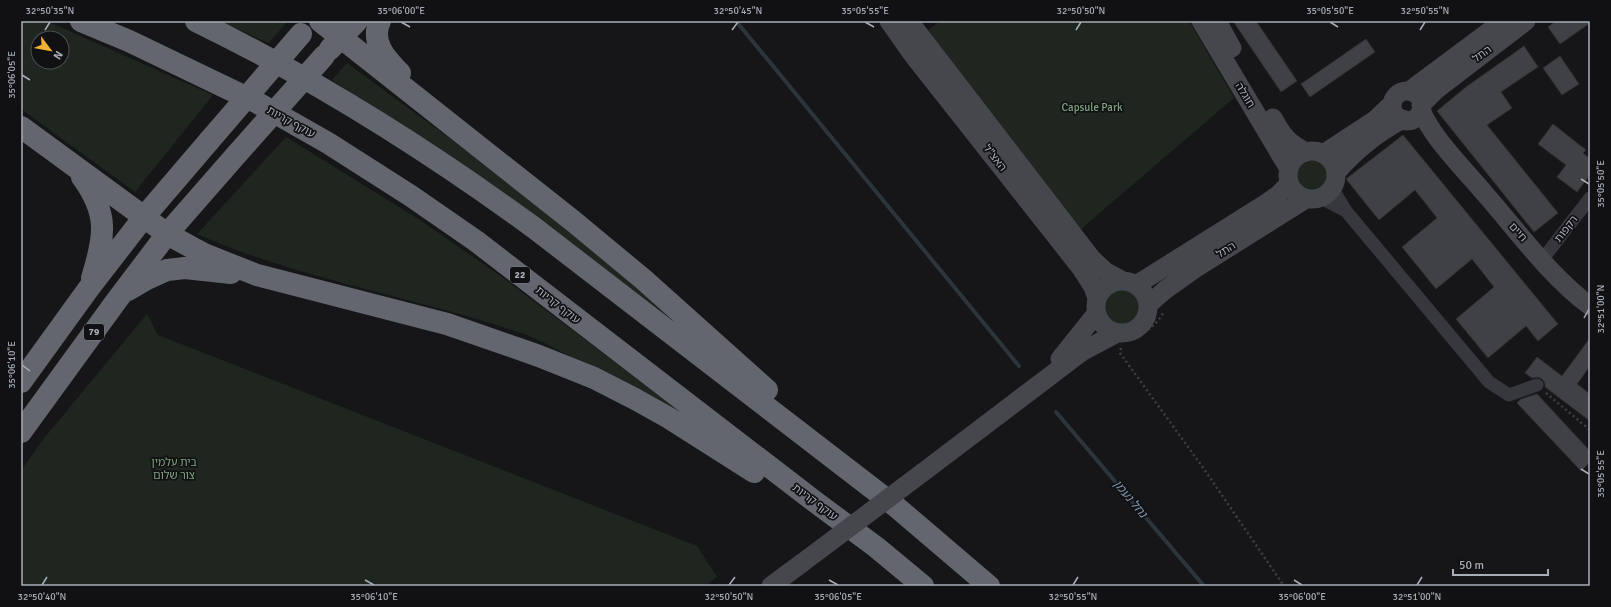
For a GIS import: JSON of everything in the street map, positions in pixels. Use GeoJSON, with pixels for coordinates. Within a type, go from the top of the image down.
{"type":"FeatureCollection","features":[{"type":"Feature","properties":{"kind":"highway","name":"עוקף קריות"},"geometry":{"type":"LineString","coordinates":[[81,21],[256,102],[328,143],[411,196],[476,242],[876,547],[920,584]]}},
{"type":"Feature","properties":{"kind":"highway"},"geometry":{"type":"LineString","coordinates":[[196,21],[309,80],[478,187],[894,505]]}},
{"type":"Feature","properties":{"kind":"highway"},"geometry":{"type":"LineString","coordinates":[[320,21],[574,221],[643,279],[894,505],[989,586]]}},
{"type":"Feature","properties":{"kind":"highway","name":"79"},"geometry":{"type":"LineString","coordinates":[[21,432],[117,300],[168,234],[237,154],[357,21]]}},
{"type":"Feature","properties":{"kind":"highway"},"geometry":{"type":"LineString","coordinates":[[380,21],[377,40],[381,52],[443,119]]}},
{"type":"Feature","properties":{"kind":"highway"},"geometry":{"type":"LineString","coordinates":[[21,382],[89,288],[144,217],[307,28]]}},
{"type":"Feature","properties":{"kind":"highway"},"geometry":{"type":"LineString","coordinates":[[21,126],[168,234],[204,254],[257,275],[447,324],[539,356],[594,378],[670,418],[722,450],[920,584]]}},
{"type":"Feature","properties":{"kind":"highway"},"geometry":{"type":"LineString","coordinates":[[72,163],[98,204],[103,226],[100,250],[89,288]]}},
{"type":"Feature","properties":{"kind":"highway"},"geometry":{"type":"LineString","coordinates":[[117,300],[131,287],[167,270],[185,268],[257,275]]}},
{"type":"Feature","properties":{"kind":"main road","name":"האצ\"ל"},"geometry":{"type":"LineString","coordinates":[[889,21],[913,55],[1081,268],[1093,287],[1097,306]]}},
{"type":"Feature","properties":{"kind":"main road","name":"האצ\"ל"},"geometry":{"type":"LineString","coordinates":[[909,21],[1092,259],[1106,272],[1129,283]]}},
{"type":"Feature","properties":{"kind":"main road","name":"חוגלה"},"geometry":{"type":"LineString","coordinates":[[1201,21],[1274,144],[1289,176]]}},
{"type":"Feature","properties":{"kind":"main road","name":"חוגלה"},"geometry":{"type":"LineString","coordinates":[[1217,21],[1282,134],[1292,145],[1314,153]]}},
{"type":"Feature","properties":{"kind":"main road","name":"התל"},"geometry":{"type":"LineString","coordinates":[[1412,109],[1503,21]]}},
{"type":"Feature","properties":{"kind":"main road","name":"התל"},"geometry":{"type":"LineString","coordinates":[[1148,306],[1165,290],[1190,273],[1324,189],[1347,160],[1459,71],[1526,21]]}},
{"type":"Feature","properties":{"kind":"main road","name":"חיים"},"geometry":{"type":"LineString","coordinates":[[1314,153],[1375,120],[1392,104],[1394,113],[1412,109],[1542,260],[1574,294],[1590,306]]}},
{"type":"Feature","properties":{"kind":"main road"},"geometry":{"type":"LineString","coordinates":[[1265,204],[1272,192],[1277,176],[1278,162],[1274,144]]}},
{"type":"Feature","properties":{"kind":"main road"},"geometry":{"type":"LineString","coordinates":[[1314,153],[1332,162],[1324,189],[1299,196],[1293,190],[1289,176],[1292,162],[1298,156],[1314,153]]}},
{"type":"Feature","properties":{"kind":"main road","name":"התל"},"geometry":{"type":"LineString","coordinates":[[1129,283],[1265,204],[1278,195],[1289,176]]}},
{"type":"Feature","properties":{"kind":"main road"},"geometry":{"type":"LineString","coordinates":[[771,586],[922,473],[1021,398],[1083,351],[1120,333],[1130,332],[1138,328],[1144,322],[1148,306],[1146,297],[1142,290],[1129,283],[1114,282],[1101,291],[1097,306],[1077,340],[1057,363],[1021,398]]}},
{"type":"Feature","properties":{"kind":"main road"},"geometry":{"type":"LineString","coordinates":[[1097,306],[1100,322],[1106,328],[1120,333]]}},
{"type":"Feature","properties":{"kind":"street"},"geometry":{"type":"LineString","coordinates":[[1324,189],[1346,211],[1489,382],[1510,395],[1537,384]]}},
{"type":"Feature","properties":{"kind":"street","name":"רקפות"},"geometry":{"type":"LineString","coordinates":[[1542,260],[1590,198]]}},
{"type":"Feature","properties":{"kind":"path"},"geometry":{"type":"LineString","coordinates":[[1120,333],[1120,353],[1204,469],[1284,586]]}},
{"type":"Feature","properties":{"kind":"path"},"geometry":{"type":"LineString","coordinates":[[1537,384],[1590,430]]}},
{"type":"Feature","properties":{"kind":"green space"},"geometry":{"type":"Polygon","coordinates":[[[21,21],[47,21],[67,30],[30,30],[30,70],[70,70],[70,31],[213,95],[135,192],[21,109],[21,21]]]}},
{"type":"Feature","properties":{"kind":"green space"},"geometry":{"type":"Polygon","coordinates":[[[219,21],[288,21],[269,43],[219,21]]]}},
{"type":"Feature","properties":{"kind":"green space","name":"Capsule Park"},"geometry":{"type":"Polygon","coordinates":[[[940,21],[1189,21],[1234,98],[1080,230],[926,32],[940,21]]]}},
{"type":"Feature","properties":{"kind":"green space"},"geometry":{"type":"Polygon","coordinates":[[[347,63],[558,221],[599,254],[678,324],[512,200],[332,80],[347,63]]]}},
{"type":"Feature","properties":{"kind":"green space"},"geometry":{"type":"Polygon","coordinates":[[[286,137],[420,220],[499,275],[701,427],[618,381],[530,336],[442,309],[277,264],[236,250],[197,234],[286,137]]]}},
{"type":"Feature","properties":{"kind":"green space"},"geometry":{"type":"Polygon","coordinates":[[[1312,158],[1324,163],[1329,175],[1324,187],[1312,192],[1300,187],[1295,175],[1300,163],[1312,158]]]}},
{"type":"Feature","properties":{"kind":"green space"},"geometry":{"type":"Polygon","coordinates":[[[1117,288],[1125,288],[1132,291],[1137,296],[1140,307],[1137,318],[1132,323],[1125,326],[1117,326],[1110,323],[1105,318],[1102,311],[1102,303],[1105,296],[1110,291],[1117,288]]]}},
{"type":"Feature","properties":{"kind":"green space","name":"בית עלמין צור שלום"},"geometry":{"type":"Polygon","coordinates":[[[147,314],[158,335],[697,546],[717,577],[705,586],[21,586],[21,471],[41,442],[147,314]]]}},
{"type":"Feature","properties":{"kind":"building"},"geometry":{"type":"Polygon","coordinates":[[[1233,21],[1256,21],[1297,81],[1281,92],[1233,21]]]}},
{"type":"Feature","properties":{"kind":"building"},"geometry":{"type":"Polygon","coordinates":[[[1556,21],[1590,21],[1590,23],[1560,44],[1548,27],[1556,21]]]}},
{"type":"Feature","properties":{"kind":"building"},"geometry":{"type":"Polygon","coordinates":[[[1366,39],[1375,52],[1310,97],[1301,84],[1366,39]]]}},
{"type":"Feature","properties":{"kind":"building"},"geometry":{"type":"Polygon","coordinates":[[[1524,46],[1538,67],[1501,92],[1512,108],[1487,125],[1558,213],[1534,232],[1437,111],[1466,87],[1524,46]]]}},
{"type":"Feature","properties":{"kind":"building"},"geometry":{"type":"Polygon","coordinates":[[[1560,56],[1579,84],[1562,95],[1543,68],[1560,56]]]}},
{"type":"Feature","properties":{"kind":"building"},"geometry":{"type":"Polygon","coordinates":[[[1553,124],[1586,150],[1583,153],[1590,159],[1590,175],[1577,192],[1557,177],[1566,165],[1538,144],[1553,124]]]}},
{"type":"Feature","properties":{"kind":"building"},"geometry":{"type":"Polygon","coordinates":[[[1403,135],[1558,324],[1538,341],[1526,326],[1488,358],[1456,319],[1494,287],[1472,259],[1436,289],[1402,247],[1437,218],[1415,190],[1379,220],[1346,179],[1403,135]]]}},
{"type":"Feature","properties":{"kind":"building"},"geometry":{"type":"Polygon","coordinates":[[[1590,338],[1590,366],[1577,384],[1590,394],[1590,421],[1545,387],[1545,383],[1542,379],[1538,377],[1532,378],[1525,373],[1537,357],[1562,376],[1590,338]]]}},
{"type":"Feature","properties":{"kind":"building"},"geometry":{"type":"Polygon","coordinates":[[[1537,394],[1590,451],[1590,462],[1581,471],[1517,403],[1521,399],[1537,394]]]}},
{"type":"Feature","properties":{"kind":"waterway"},"geometry":{"type":"LineString","coordinates":[[736,21],[1019,366]]}},
{"type":"Feature","properties":{"kind":"waterway","name":"נחל נעמן"},"geometry":{"type":"LineString","coordinates":[[1056,412],[1204,586]]}}]}
